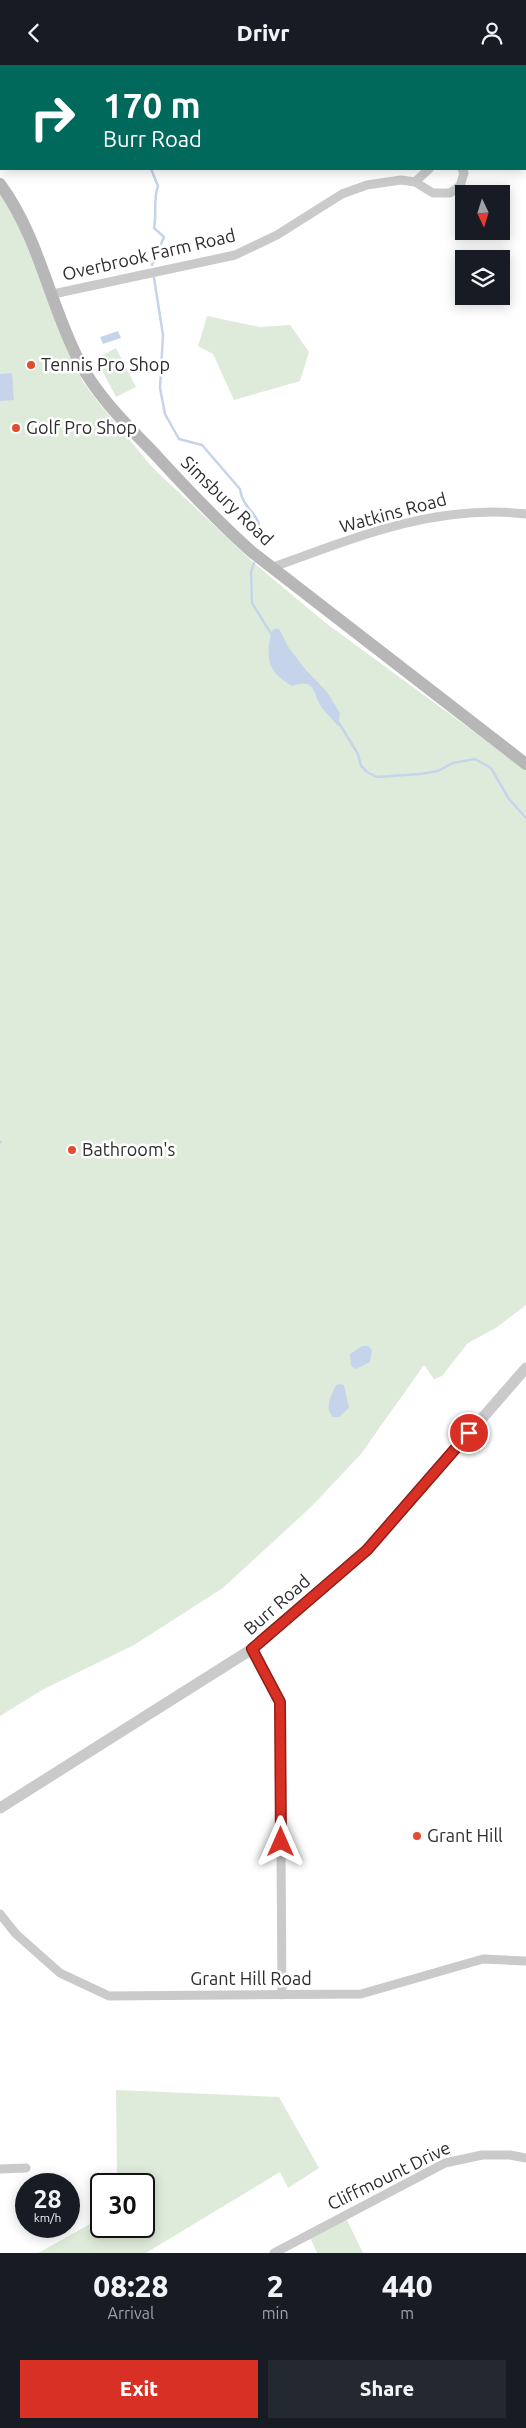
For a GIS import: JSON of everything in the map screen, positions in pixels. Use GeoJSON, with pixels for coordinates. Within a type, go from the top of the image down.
{"type":"FeatureCollection","features":[{"type":"Feature","properties":{"kind":"main road","name":"Simsbury Road"},"geometry":{"type":"LineString","coordinates":[[0,184],[29,235],[79,362],[111,407],[219,522],[271,568],[526,764]]}},
{"type":"Feature","properties":{"kind":"street"},"geometry":{"type":"LineString","coordinates":[[415,182],[428,170]]}},
{"type":"Feature","properties":{"kind":"street","name":"Overbrook Farm Road"},"geometry":{"type":"LineString","coordinates":[[52,295],[234,255],[277,235],[342,194],[366,185],[401,180],[415,182],[433,193],[450,193],[460,187],[464,173],[462,170]]}},
{"type":"Feature","properties":{"kind":"street","name":"Watkins Road"},"geometry":{"type":"LineString","coordinates":[[271,568],[414,521],[471,511],[526,514]]}},
{"type":"Feature","properties":{"kind":"street","name":"Burr Road"},"geometry":{"type":"LineString","coordinates":[[0,1808],[252,1649],[367,1550],[526,1368]]}},
{"type":"Feature","properties":{"kind":"street"},"geometry":{"type":"LineString","coordinates":[[252,1649],[280,1702],[282,1995]]}},
{"type":"Feature","properties":{"kind":"street","name":"Grant Hill Road"},"geometry":{"type":"LineString","coordinates":[[0,1913],[16,1934],[60,1973],[109,1996],[361,1994],[483,1959],[526,1961]]}},
{"type":"Feature","properties":{"kind":"street","name":"Cliffmount Drive"},"geometry":{"type":"LineString","coordinates":[[274,2253],[445,2163],[482,2155],[510,2155],[526,2158]]}},
{"type":"Feature","properties":{"kind":"street"},"geometry":{"type":"LineString","coordinates":[[0,2169],[26,2168]]}},
{"type":"Feature","properties":{"kind":"green space"},"geometry":{"type":"Polygon","coordinates":[[[0,194],[17,221],[67,348],[83,382],[153,468],[254,563],[327,624],[526,770],[526,1305],[496,1328],[468,1343],[442,1376],[434,1379],[424,1365],[361,1454],[312,1506],[223,1588],[134,1645],[42,1690],[0,1716],[0,194]]]}},
{"type":"Feature","properties":{"kind":"green space"},"geometry":{"type":"Polygon","coordinates":[[[207,316],[260,327],[290,325],[309,352],[300,381],[234,400],[213,354],[198,346],[207,316]]]}},
{"type":"Feature","properties":{"kind":"green space"},"geometry":{"type":"Polygon","coordinates":[[[116,348],[136,387],[116,397],[96,359],[116,348]]]}},
{"type":"Feature","properties":{"kind":"green space"},"geometry":{"type":"Polygon","coordinates":[[[116,2090],[279,2097],[319,2168],[288,2188],[280,2172],[146,2253],[38,2253],[65,2238],[80,2238],[80,2230],[90,2224],[90,2238],[155,2238],[155,2173],[117,2173],[116,2090]]]}},
{"type":"Feature","properties":{"kind":"green space"},"geometry":{"type":"Polygon","coordinates":[[[345,2216],[363,2253],[317,2253],[309,2235],[345,2216]]]}},
{"type":"Feature","properties":{"kind":"water"},"geometry":{"type":"Polygon","coordinates":[[[118,331],[121,338],[103,344],[100,337],[118,331]]]}},
{"type":"Feature","properties":{"kind":"water"},"geometry":{"type":"Polygon","coordinates":[[[12,373],[14,400],[0,401],[0,374],[12,373]]]}},
{"type":"Feature","properties":{"kind":"water"},"geometry":{"type":"Polygon","coordinates":[[[274,629],[279,629],[289,648],[306,670],[327,692],[340,713],[338,726],[322,708],[310,686],[300,684],[292,686],[273,670],[270,664],[269,650],[271,632],[274,629]]]}},
{"type":"Feature","properties":{"kind":"water"},"geometry":{"type":"Polygon","coordinates":[[[362,1346],[368,1346],[372,1350],[370,1362],[356,1369],[351,1366],[350,1354],[362,1346]]]}},
{"type":"Feature","properties":{"kind":"water"},"geometry":{"type":"Polygon","coordinates":[[[336,1385],[344,1385],[349,1408],[339,1417],[333,1417],[329,1410],[329,1402],[336,1385]]]}},
{"type":"Feature","properties":{"kind":"waterway"},"geometry":{"type":"LineString","coordinates":[[151,170],[158,186],[154,228],[164,237],[152,265]]}},
{"type":"Feature","properties":{"kind":"waterway"},"geometry":{"type":"LineString","coordinates":[[154,278],[163,335],[160,388],[165,414],[179,439],[202,445],[240,489],[245,503],[259,523],[260,541]]}},
{"type":"Feature","properties":{"kind":"waterway"},"geometry":{"type":"LineString","coordinates":[[254,563],[251,572],[252,603],[272,635]]}},
{"type":"Feature","properties":{"kind":"waterway"},"geometry":{"type":"LineString","coordinates":[[337,720],[358,754],[361,766],[367,772],[377,777],[420,774],[438,771],[453,763],[475,759],[491,768],[509,799],[526,818]]}},
{"type":"Feature","properties":{"kind":"place","name":"Tennis Pro Shop"},"geometry":{"type":"Point","coordinates":[31,365]}},
{"type":"Feature","properties":{"kind":"place","name":"Golf Pro Shop"},"geometry":{"type":"Point","coordinates":[16,428]}},
{"type":"Feature","properties":{"kind":"place","name":"Bathroom's"},"geometry":{"type":"Point","coordinates":[72,1150]}},
{"type":"Feature","properties":{"kind":"place","name":"Grant Hill"},"geometry":{"type":"Point","coordinates":[417,1836]}},
{"type":"Feature","properties":{"kind":"route"},"geometry":{"type":"LineString","coordinates":[[281,1842],[280,1702],[252,1649],[367,1550],[469,1433]]}}]}
